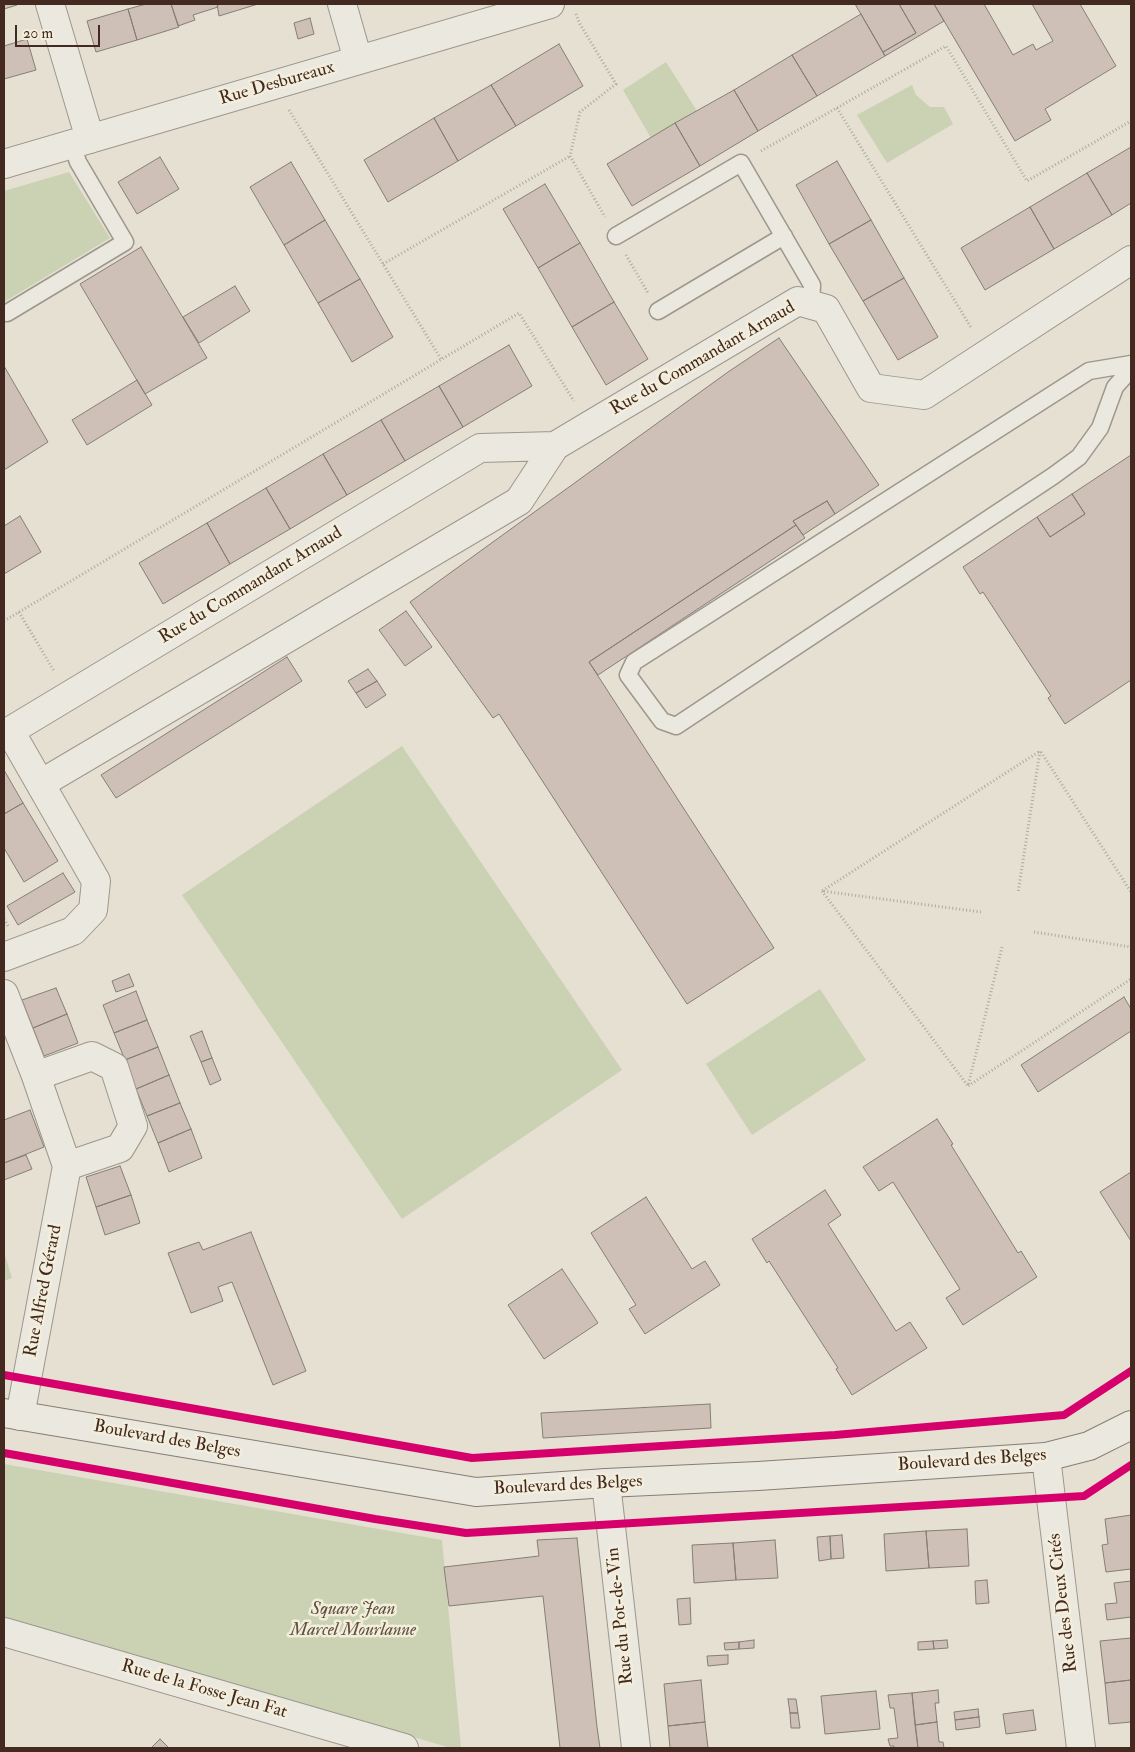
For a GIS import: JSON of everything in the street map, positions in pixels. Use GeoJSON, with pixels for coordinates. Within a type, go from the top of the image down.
{"type":"FeatureCollection","features":[{"type":"Feature","properties":{"kind":"street"},"geometry":{"type":"LineString","coordinates":[[50,4],[81,141]]}},
{"type":"Feature","properties":{"kind":"street"},"geometry":{"type":"LineString","coordinates":[[342,4],[358,60]]}},
{"type":"Feature","properties":{"kind":"street","name":"Rue Desbureaux"},"geometry":{"type":"LineString","coordinates":[[4,164],[358,60],[563,7]]}},
{"type":"Feature","properties":{"kind":"street","name":"Rue du Commandant Arnaud"},"geometry":{"type":"LineString","coordinates":[[42,783],[519,500],[555,446],[798,301],[826,309],[871,388],[924,395],[1131,260]]}},
{"type":"Feature","properties":{"kind":"street","name":"Rue du Commandant Arnaud"},"geometry":{"type":"LineString","coordinates":[[4,957],[73,931],[93,910],[96,881],[42,783],[10,731],[480,448],[555,446]]}},
{"type":"Feature","properties":{"kind":"street","name":"Rue Alfred Gérard"},"geometry":{"type":"LineString","coordinates":[[4,994],[36,1076],[67,1166],[12,1415]]}},
{"type":"Feature","properties":{"kind":"street"},"geometry":{"type":"LineString","coordinates":[[36,1076],[92,1056],[114,1067],[133,1126],[120,1148],[67,1166]]}},
{"type":"Feature","properties":{"kind":"street","name":"Boulevard des Belges"},"geometry":{"type":"LineString","coordinates":[[12,1415],[476,1492],[1046,1457],[1089,1446],[1131,1425]]}},
{"type":"Feature","properties":{"kind":"street","name":"Rue des Deux Cités"},"geometry":{"type":"LineString","coordinates":[[1046,1457],[1081,1748]]}},
{"type":"Feature","properties":{"kind":"street","name":"Rue du Pot-de-Vin"},"geometry":{"type":"LineString","coordinates":[[606,1483],[636,1748]]}},
{"type":"Feature","properties":{"kind":"street","name":"Rue de la Fosse Jean Fat"},"geometry":{"type":"LineString","coordinates":[[4,1632],[404,1748]]}},
{"type":"Feature","properties":{"kind":"lane"},"geometry":{"type":"LineString","coordinates":[[7,313],[125,242],[78,162],[81,141]]}},
{"type":"Feature","properties":{"kind":"lane"},"geometry":{"type":"LineString","coordinates":[[616,236],[741,162],[812,285],[811,305]]}},
{"type":"Feature","properties":{"kind":"lane"},"geometry":{"type":"LineString","coordinates":[[658,311],[784,236]]}},
{"type":"Feature","properties":{"kind":"lane"},"geometry":{"type":"LineString","coordinates":[[1131,364],[1089,371],[634,662],[628,675],[662,721],[676,726],[1079,457],[1100,428],[1114,387],[1131,369]]}},
{"type":"Feature","properties":{"kind":"path"},"geometry":{"type":"LineString","coordinates":[[563,7],[580,24],[616,84],[580,112],[570,156],[658,311]]}},
{"type":"Feature","properties":{"kind":"path"},"geometry":{"type":"LineString","coordinates":[[741,162],[946,46],[1027,181],[1131,122]]}},
{"type":"Feature","properties":{"kind":"path"},"geometry":{"type":"LineString","coordinates":[[274,85],[441,359]]}},
{"type":"Feature","properties":{"kind":"path"},"geometry":{"type":"LineString","coordinates":[[837,108],[987,353]]}},
{"type":"Feature","properties":{"kind":"path"},"geometry":{"type":"LineString","coordinates":[[384,264],[570,156]]}},
{"type":"Feature","properties":{"kind":"path"},"geometry":{"type":"LineString","coordinates":[[4,621],[519,313],[590,425]]}},
{"type":"Feature","properties":{"kind":"path"},"geometry":{"type":"LineString","coordinates":[[19,612],[68,696]]}},
{"type":"Feature","properties":{"kind":"path"},"geometry":{"type":"LineString","coordinates":[[822,891],[1040,751]]}},
{"type":"Feature","properties":{"kind":"path"},"geometry":{"type":"LineString","coordinates":[[1040,751],[1131,892]]}},
{"type":"Feature","properties":{"kind":"path"},"geometry":{"type":"LineString","coordinates":[[1018,893],[1040,751]]}},
{"type":"Feature","properties":{"kind":"path"},"geometry":{"type":"LineString","coordinates":[[822,891],[981,912]]}},
{"type":"Feature","properties":{"kind":"path"},"geometry":{"type":"LineString","coordinates":[[822,891],[968,1086]]}},
{"type":"Feature","properties":{"kind":"path"},"geometry":{"type":"LineString","coordinates":[[1034,932],[1131,947]]}},
{"type":"Feature","properties":{"kind":"path"},"geometry":{"type":"LineString","coordinates":[[968,1086],[1002,947]]}},
{"type":"Feature","properties":{"kind":"path"},"geometry":{"type":"LineString","coordinates":[[968,1086],[1131,979]]}},
{"type":"Feature","properties":{"kind":"green space"},"geometry":{"type":"Polygon","coordinates":[[[666,62],[697,111],[651,138],[623,90],[666,62]]]}},
{"type":"Feature","properties":{"kind":"green space"},"geometry":{"type":"Polygon","coordinates":[[[912,85],[916,95],[930,107],[944,107],[953,124],[887,163],[857,115],[912,85]]]}},
{"type":"Feature","properties":{"kind":"green space"},"geometry":{"type":"Polygon","coordinates":[[[69,172],[110,238],[4,302],[4,191],[69,172]]]}},
{"type":"Feature","properties":{"kind":"green space"},"geometry":{"type":"Polygon","coordinates":[[[402,746],[622,1070],[402,1219],[182,895],[402,746]]]}},
{"type":"Feature","properties":{"kind":"green space"},"geometry":{"type":"Polygon","coordinates":[[[820,989],[866,1060],[752,1135],[706,1064],[820,989]]]}},
{"type":"Feature","properties":{"kind":"green space"},"geometry":{"type":"Polygon","coordinates":[[[4,1252],[12,1278],[4,1281],[4,1252]]]}},
{"type":"Feature","properties":{"kind":"green space","name":"Square Jean Marcel Mourlanne"},"geometry":{"type":"Polygon","coordinates":[[[4,1464],[442,1540],[461,1748],[451,1748],[4,1618],[4,1464]]]}},
{"type":"Feature","properties":{"kind":"building"},"geometry":{"type":"Polygon","coordinates":[[[4,4],[16,4],[17,5],[4,9],[4,4]]]}},
{"type":"Feature","properties":{"kind":"building"},"geometry":{"type":"Polygon","coordinates":[[[146,4],[171,4],[179,27],[137,40],[128,9],[146,4]]]}},
{"type":"Feature","properties":{"kind":"building"},"geometry":{"type":"Polygon","coordinates":[[[171,4],[217,4],[218,7],[193,15],[195,20],[178,26],[171,4]]]}},
{"type":"Feature","properties":{"kind":"building"},"geometry":{"type":"Polygon","coordinates":[[[217,4],[258,4],[219,16],[217,4]]]}},
{"type":"Feature","properties":{"kind":"building"},"geometry":{"type":"Polygon","coordinates":[[[855,4],[899,4],[916,33],[883,52],[855,4]]]}},
{"type":"Feature","properties":{"kind":"building"},"geometry":{"type":"Polygon","coordinates":[[[899,4],[934,4],[944,21],[885,56],[883,52],[916,33],[899,4]]]}},
{"type":"Feature","properties":{"kind":"building"},"geometry":{"type":"Polygon","coordinates":[[[934,4],[984,4],[1013,55],[1033,44],[1036,50],[1053,41],[1032,4],[1080,4],[1116,66],[1045,109],[1051,120],[1015,141],[934,4]]]}},
{"type":"Feature","properties":{"kind":"building"},"geometry":{"type":"Polygon","coordinates":[[[128,9],[137,40],[96,52],[87,21],[128,9]]]}},
{"type":"Feature","properties":{"kind":"building"},"geometry":{"type":"Polygon","coordinates":[[[861,14],[885,56],[817,96],[792,55],[861,14]]]}},
{"type":"Feature","properties":{"kind":"building"},"geometry":{"type":"Polygon","coordinates":[[[310,18],[314,34],[298,39],[294,23],[310,18]]]}},
{"type":"Feature","properties":{"kind":"building"},"geometry":{"type":"Polygon","coordinates":[[[27,39],[36,70],[4,79],[4,46],[27,39]]]}},
{"type":"Feature","properties":{"kind":"building"},"geometry":{"type":"Polygon","coordinates":[[[559,44],[583,86],[516,126],[491,85],[559,44]]]}},
{"type":"Feature","properties":{"kind":"building"},"geometry":{"type":"Polygon","coordinates":[[[792,55],[817,96],[758,131],[734,90],[792,55]]]}},
{"type":"Feature","properties":{"kind":"building"},"geometry":{"type":"Polygon","coordinates":[[[491,85],[516,126],[458,161],[434,118],[491,85]]]}},
{"type":"Feature","properties":{"kind":"building"},"geometry":{"type":"Polygon","coordinates":[[[734,90],[758,131],[700,166],[675,123],[734,90]]]}},
{"type":"Feature","properties":{"kind":"building"},"geometry":{"type":"Polygon","coordinates":[[[434,118],[458,161],[388,202],[364,160],[434,118]]]}},
{"type":"Feature","properties":{"kind":"building"},"geometry":{"type":"Polygon","coordinates":[[[675,123],[700,166],[632,206],[607,164],[675,123]]]}},
{"type":"Feature","properties":{"kind":"building"},"geometry":{"type":"Polygon","coordinates":[[[1131,147],[1131,203],[1112,215],[1087,173],[1131,147]]]}},
{"type":"Feature","properties":{"kind":"building"},"geometry":{"type":"Polygon","coordinates":[[[160,157],[179,189],[137,214],[118,182],[160,157]]]}},
{"type":"Feature","properties":{"kind":"building"},"geometry":{"type":"Polygon","coordinates":[[[837,161],[871,220],[829,244],[796,185],[837,161]]]}},
{"type":"Feature","properties":{"kind":"building"},"geometry":{"type":"Polygon","coordinates":[[[291,162],[325,220],[284,245],[250,187],[291,162]]]}},
{"type":"Feature","properties":{"kind":"building"},"geometry":{"type":"Polygon","coordinates":[[[1087,173],[1112,215],[1054,249],[1030,207],[1087,173]]]}},
{"type":"Feature","properties":{"kind":"building"},"geometry":{"type":"Polygon","coordinates":[[[545,184],[580,243],[538,268],[503,209],[545,184]]]}},
{"type":"Feature","properties":{"kind":"building"},"geometry":{"type":"Polygon","coordinates":[[[1030,207],[1054,249],[985,290],[961,248],[1030,207]]]}},
{"type":"Feature","properties":{"kind":"building"},"geometry":{"type":"Polygon","coordinates":[[[325,220],[360,279],[318,303],[284,245],[325,220]]]}},
{"type":"Feature","properties":{"kind":"building"},"geometry":{"type":"Polygon","coordinates":[[[871,220],[904,278],[863,301],[829,244],[871,220]]]}},
{"type":"Feature","properties":{"kind":"building"},"geometry":{"type":"Polygon","coordinates":[[[580,243],[614,302],[572,327],[538,268],[580,243]]]}},
{"type":"Feature","properties":{"kind":"building"},"geometry":{"type":"Polygon","coordinates":[[[141,247],[207,358],[145,394],[80,284],[141,247]]]}},
{"type":"Feature","properties":{"kind":"building"},"geometry":{"type":"Polygon","coordinates":[[[904,278],[938,337],[898,360],[863,301],[904,278]]]}},
{"type":"Feature","properties":{"kind":"building"},"geometry":{"type":"Polygon","coordinates":[[[360,279],[393,337],[352,362],[318,303],[360,279]]]}},
{"type":"Feature","properties":{"kind":"building"},"geometry":{"type":"Polygon","coordinates":[[[235,286],[250,311],[199,343],[183,317],[235,286]]]}},
{"type":"Feature","properties":{"kind":"building"},"geometry":{"type":"Polygon","coordinates":[[[614,302],[648,359],[606,385],[572,327],[614,302]]]}},
{"type":"Feature","properties":{"kind":"building"},"geometry":{"type":"Polygon","coordinates":[[[779,338],[879,485],[835,514],[827,501],[793,521],[796,525],[589,662],[774,948],[687,1004],[499,714],[493,718],[410,602],[728,372],[779,338]]]}},
{"type":"Feature","properties":{"kind":"building"},"geometry":{"type":"Polygon","coordinates":[[[509,345],[532,386],[463,427],[439,386],[509,345]]]}},
{"type":"Feature","properties":{"kind":"building"},"geometry":{"type":"Polygon","coordinates":[[[4,366],[48,442],[4,470],[4,366]]]}},
{"type":"Feature","properties":{"kind":"building"},"geometry":{"type":"Polygon","coordinates":[[[137,380],[152,405],[87,445],[72,420],[137,380]]]}},
{"type":"Feature","properties":{"kind":"building"},"geometry":{"type":"Polygon","coordinates":[[[439,386],[463,427],[405,461],[381,420],[439,386]]]}},
{"type":"Feature","properties":{"kind":"building"},"geometry":{"type":"Polygon","coordinates":[[[381,420],[405,461],[347,495],[323,454],[381,420]]]}},
{"type":"Feature","properties":{"kind":"building"},"geometry":{"type":"Polygon","coordinates":[[[323,454],[347,495],[290,529],[266,488],[323,454]]]}},
{"type":"Feature","properties":{"kind":"building"},"geometry":{"type":"Polygon","coordinates":[[[1131,455],[1131,680],[1065,724],[1048,698],[1051,696],[983,592],[980,594],[963,567],[1037,517],[1050,537],[1085,514],[1072,494],[1131,455]]]}},
{"type":"Feature","properties":{"kind":"building"},"geometry":{"type":"Polygon","coordinates":[[[266,488],[290,529],[230,564],[207,523],[266,488]]]}},
{"type":"Feature","properties":{"kind":"building"},"geometry":{"type":"Polygon","coordinates":[[[1072,494],[1085,514],[1050,537],[1037,517],[1072,494]]]}},
{"type":"Feature","properties":{"kind":"building"},"geometry":{"type":"Polygon","coordinates":[[[827,501],[835,514],[803,535],[793,521],[827,501]]]}},
{"type":"Feature","properties":{"kind":"building"},"geometry":{"type":"Polygon","coordinates":[[[20,516],[41,552],[4,574],[4,526],[20,516]]]}},
{"type":"Feature","properties":{"kind":"building"},"geometry":{"type":"Polygon","coordinates":[[[207,523],[230,564],[163,604],[139,563],[207,523]]]}},
{"type":"Feature","properties":{"kind":"building"},"geometry":{"type":"Polygon","coordinates":[[[796,525],[805,538],[598,675],[589,662],[796,525]]]}},
{"type":"Feature","properties":{"kind":"building"},"geometry":{"type":"Polygon","coordinates":[[[406,611],[432,647],[405,666],[379,630],[406,611]]]}},
{"type":"Feature","properties":{"kind":"building"},"geometry":{"type":"Polygon","coordinates":[[[287,657],[302,681],[116,798],[101,775],[287,657]]]}},
{"type":"Feature","properties":{"kind":"building"},"geometry":{"type":"Polygon","coordinates":[[[368,669],[377,681],[356,693],[348,681],[368,669]]]}},
{"type":"Feature","properties":{"kind":"building"},"geometry":{"type":"Polygon","coordinates":[[[377,681],[386,695],[366,708],[356,693],[377,681]]]}},
{"type":"Feature","properties":{"kind":"building"},"geometry":{"type":"Polygon","coordinates":[[[4,770],[23,803],[4,814],[4,770]]]}},
{"type":"Feature","properties":{"kind":"building"},"geometry":{"type":"Polygon","coordinates":[[[23,803],[58,861],[24,882],[4,848],[4,814],[23,803]]]}},
{"type":"Feature","properties":{"kind":"building"},"geometry":{"type":"Polygon","coordinates":[[[63,873],[75,892],[18,925],[7,906],[63,873]]]}},
{"type":"Feature","properties":{"kind":"building"},"geometry":{"type":"Polygon","coordinates":[[[129,974],[134,986],[116,992],[112,981],[129,974]]]}},
{"type":"Feature","properties":{"kind":"building"},"geometry":{"type":"Polygon","coordinates":[[[56,988],[67,1014],[33,1028],[22,1000],[56,988]]]}},
{"type":"Feature","properties":{"kind":"building"},"geometry":{"type":"Polygon","coordinates":[[[136,991],[147,1020],[114,1033],[103,1005],[136,991]]]}},
{"type":"Feature","properties":{"kind":"building"},"geometry":{"type":"Polygon","coordinates":[[[1124,997],[1131,1009],[1131,1031],[1038,1092],[1021,1065],[1124,997]]]}},
{"type":"Feature","properties":{"kind":"building"},"geometry":{"type":"Polygon","coordinates":[[[67,1014],[78,1043],[44,1056],[33,1028],[67,1014]]]}},
{"type":"Feature","properties":{"kind":"building"},"geometry":{"type":"Polygon","coordinates":[[[147,1020],[158,1047],[125,1060],[114,1033],[147,1020]]]}},
{"type":"Feature","properties":{"kind":"building"},"geometry":{"type":"Polygon","coordinates":[[[202,1031],[212,1058],[201,1062],[190,1036],[202,1031]]]}},
{"type":"Feature","properties":{"kind":"building"},"geometry":{"type":"Polygon","coordinates":[[[158,1047],[169,1075],[136,1089],[125,1060],[158,1047]]]}},
{"type":"Feature","properties":{"kind":"building"},"geometry":{"type":"Polygon","coordinates":[[[212,1058],[221,1080],[210,1085],[201,1062],[212,1058]]]}},
{"type":"Feature","properties":{"kind":"building"},"geometry":{"type":"Polygon","coordinates":[[[169,1075],[180,1103],[147,1116],[136,1089],[169,1075]]]}},
{"type":"Feature","properties":{"kind":"building"},"geometry":{"type":"Polygon","coordinates":[[[180,1103],[191,1129],[158,1143],[147,1116],[180,1103]]]}},
{"type":"Feature","properties":{"kind":"building"},"geometry":{"type":"Polygon","coordinates":[[[30,1110],[44,1147],[4,1163],[4,1120],[30,1110]]]}},
{"type":"Feature","properties":{"kind":"building"},"geometry":{"type":"Polygon","coordinates":[[[937,1119],[1018,1253],[1021,1251],[1037,1277],[963,1325],[946,1298],[960,1289],[893,1182],[879,1191],[863,1167],[937,1119]]]}},
{"type":"Feature","properties":{"kind":"building"},"geometry":{"type":"Polygon","coordinates":[[[191,1129],[202,1158],[169,1172],[158,1143],[191,1129]]]}},
{"type":"Feature","properties":{"kind":"building"},"geometry":{"type":"Polygon","coordinates":[[[26,1155],[32,1169],[4,1180],[4,1163],[26,1155]]]}},
{"type":"Feature","properties":{"kind":"building"},"geometry":{"type":"Polygon","coordinates":[[[120,1166],[131,1195],[96,1207],[86,1177],[120,1166]]]}},
{"type":"Feature","properties":{"kind":"building"},"geometry":{"type":"Polygon","coordinates":[[[1131,1172],[1131,1241],[1100,1192],[1131,1172]]]}},
{"type":"Feature","properties":{"kind":"building"},"geometry":{"type":"Polygon","coordinates":[[[825,1190],[841,1215],[828,1224],[896,1331],[910,1322],[927,1348],[852,1395],[836,1369],[838,1368],[769,1261],[767,1263],[752,1239],[825,1190]]]}},
{"type":"Feature","properties":{"kind":"building"},"geometry":{"type":"Polygon","coordinates":[[[131,1195],[140,1223],[105,1235],[96,1207],[131,1195]]]}},
{"type":"Feature","properties":{"kind":"building"},"geometry":{"type":"Polygon","coordinates":[[[646,1197],[692,1269],[705,1261],[720,1285],[645,1334],[629,1309],[636,1305],[591,1233],[646,1197]]]}},
{"type":"Feature","properties":{"kind":"building"},"geometry":{"type":"Polygon","coordinates":[[[251,1232],[306,1371],[273,1385],[232,1282],[218,1287],[223,1301],[191,1313],[168,1253],[199,1242],[203,1250],[251,1232]]]}},
{"type":"Feature","properties":{"kind":"building"},"geometry":{"type":"Polygon","coordinates":[[[562,1269],[598,1323],[544,1359],[508,1305],[562,1269]]]}},
{"type":"Feature","properties":{"kind":"building"},"geometry":{"type":"Polygon","coordinates":[[[710,1404],[711,1428],[543,1438],[541,1413],[710,1404]]]}},
{"type":"Feature","properties":{"kind":"building"},"geometry":{"type":"Polygon","coordinates":[[[1131,1515],[1131,1569],[1106,1572],[1102,1545],[1108,1544],[1105,1519],[1131,1515]]]}},
{"type":"Feature","properties":{"kind":"building"},"geometry":{"type":"Polygon","coordinates":[[[967,1529],[969,1566],[929,1568],[926,1531],[967,1529]]]}},
{"type":"Feature","properties":{"kind":"building"},"geometry":{"type":"Polygon","coordinates":[[[926,1531],[929,1568],[886,1571],[884,1534],[926,1531]]]}},
{"type":"Feature","properties":{"kind":"building"},"geometry":{"type":"Polygon","coordinates":[[[842,1535],[844,1558],[831,1559],[830,1536],[842,1535]]]}},
{"type":"Feature","properties":{"kind":"building"},"geometry":{"type":"Polygon","coordinates":[[[830,1536],[831,1559],[819,1561],[817,1537],[830,1536]]]}},
{"type":"Feature","properties":{"kind":"building"},"geometry":{"type":"Polygon","coordinates":[[[577,1538],[600,1748],[560,1748],[543,1596],[449,1606],[444,1567],[539,1556],[537,1540],[577,1538]]]}},
{"type":"Feature","properties":{"kind":"building"},"geometry":{"type":"Polygon","coordinates":[[[775,1540],[778,1578],[736,1580],[733,1543],[775,1540]]]}},
{"type":"Feature","properties":{"kind":"building"},"geometry":{"type":"Polygon","coordinates":[[[733,1543],[736,1580],[694,1583],[692,1545],[733,1543]]]}},
{"type":"Feature","properties":{"kind":"building"},"geometry":{"type":"Polygon","coordinates":[[[987,1580],[989,1603],[976,1604],[975,1581],[987,1580]]]}},
{"type":"Feature","properties":{"kind":"building"},"geometry":{"type":"Polygon","coordinates":[[[1131,1581],[1131,1617],[1107,1620],[1105,1604],[1117,1603],[1114,1583],[1131,1581]]]}},
{"type":"Feature","properties":{"kind":"building"},"geometry":{"type":"Polygon","coordinates":[[[690,1598],[691,1624],[679,1625],[677,1599],[690,1598]]]}},
{"type":"Feature","properties":{"kind":"building"},"geometry":{"type":"Polygon","coordinates":[[[1131,1638],[1131,1680],[1105,1683],[1100,1641],[1131,1638]]]}},
{"type":"Feature","properties":{"kind":"building"},"geometry":{"type":"Polygon","coordinates":[[[754,1640],[754,1648],[739,1649],[739,1642],[754,1640]]]}},
{"type":"Feature","properties":{"kind":"building"},"geometry":{"type":"Polygon","coordinates":[[[947,1640],[948,1648],[934,1649],[933,1641],[947,1640]]]}},
{"type":"Feature","properties":{"kind":"building"},"geometry":{"type":"Polygon","coordinates":[[[933,1641],[934,1649],[918,1650],[918,1642],[933,1641]]]}},
{"type":"Feature","properties":{"kind":"building"},"geometry":{"type":"Polygon","coordinates":[[[739,1642],[739,1649],[725,1650],[724,1643],[739,1642]]]}},
{"type":"Feature","properties":{"kind":"building"},"geometry":{"type":"Polygon","coordinates":[[[728,1655],[728,1664],[708,1666],[707,1656],[728,1655]]]}},
{"type":"Feature","properties":{"kind":"building"},"geometry":{"type":"Polygon","coordinates":[[[701,1680],[705,1722],[668,1726],[664,1684],[701,1680]]]}},
{"type":"Feature","properties":{"kind":"building"},"geometry":{"type":"Polygon","coordinates":[[[1131,1680],[1131,1722],[1109,1724],[1105,1683],[1131,1680]]]}},
{"type":"Feature","properties":{"kind":"building"},"geometry":{"type":"Polygon","coordinates":[[[938,1690],[939,1703],[935,1703],[937,1722],[915,1725],[912,1693],[938,1690]]]}},
{"type":"Feature","properties":{"kind":"building"},"geometry":{"type":"Polygon","coordinates":[[[876,1691],[880,1729],[825,1734],[821,1696],[876,1691]]]}},
{"type":"Feature","properties":{"kind":"building"},"geometry":{"type":"Polygon","coordinates":[[[912,1693],[918,1748],[894,1748],[894,1746],[890,1746],[888,1739],[898,1738],[894,1708],[890,1708],[888,1695],[912,1693]]]}},
{"type":"Feature","properties":{"kind":"building"},"geometry":{"type":"Polygon","coordinates":[[[788,1699],[796,1699],[798,1713],[790,1713],[788,1699]]]}},
{"type":"Feature","properties":{"kind":"building"},"geometry":{"type":"Polygon","coordinates":[[[978,1709],[979,1717],[955,1720],[954,1712],[978,1709]]]}},
{"type":"Feature","properties":{"kind":"building"},"geometry":{"type":"Polygon","coordinates":[[[1033,1710],[1036,1730],[1006,1734],[1003,1714],[1033,1710]]]}},
{"type":"Feature","properties":{"kind":"building"},"geometry":{"type":"Polygon","coordinates":[[[790,1713],[798,1713],[800,1728],[791,1728],[790,1713]]]}},
{"type":"Feature","properties":{"kind":"building"},"geometry":{"type":"Polygon","coordinates":[[[979,1717],[980,1727],[956,1730],[955,1720],[979,1717]]]}},
{"type":"Feature","properties":{"kind":"building"},"geometry":{"type":"Polygon","coordinates":[[[705,1722],[708,1748],[670,1748],[668,1726],[705,1722]]]}},
{"type":"Feature","properties":{"kind":"building"},"geometry":{"type":"Polygon","coordinates":[[[937,1722],[939,1742],[943,1742],[944,1748],[918,1748],[915,1725],[937,1722]]]}},
{"type":"Feature","properties":{"kind":"building"},"geometry":{"type":"Polygon","coordinates":[[[160,1739],[169,1748],[151,1748],[160,1739]]]}},
{"type":"Feature","properties":{"kind":"cycle path"},"geometry":{"type":"LineString","coordinates":[[4,1375],[472,1458],[835,1435],[1064,1415],[1131,1371]]}},
{"type":"Feature","properties":{"kind":"cycle path"},"geometry":{"type":"LineString","coordinates":[[4,1453],[375,1519],[466,1533],[1084,1496],[1131,1465]]}}]}
